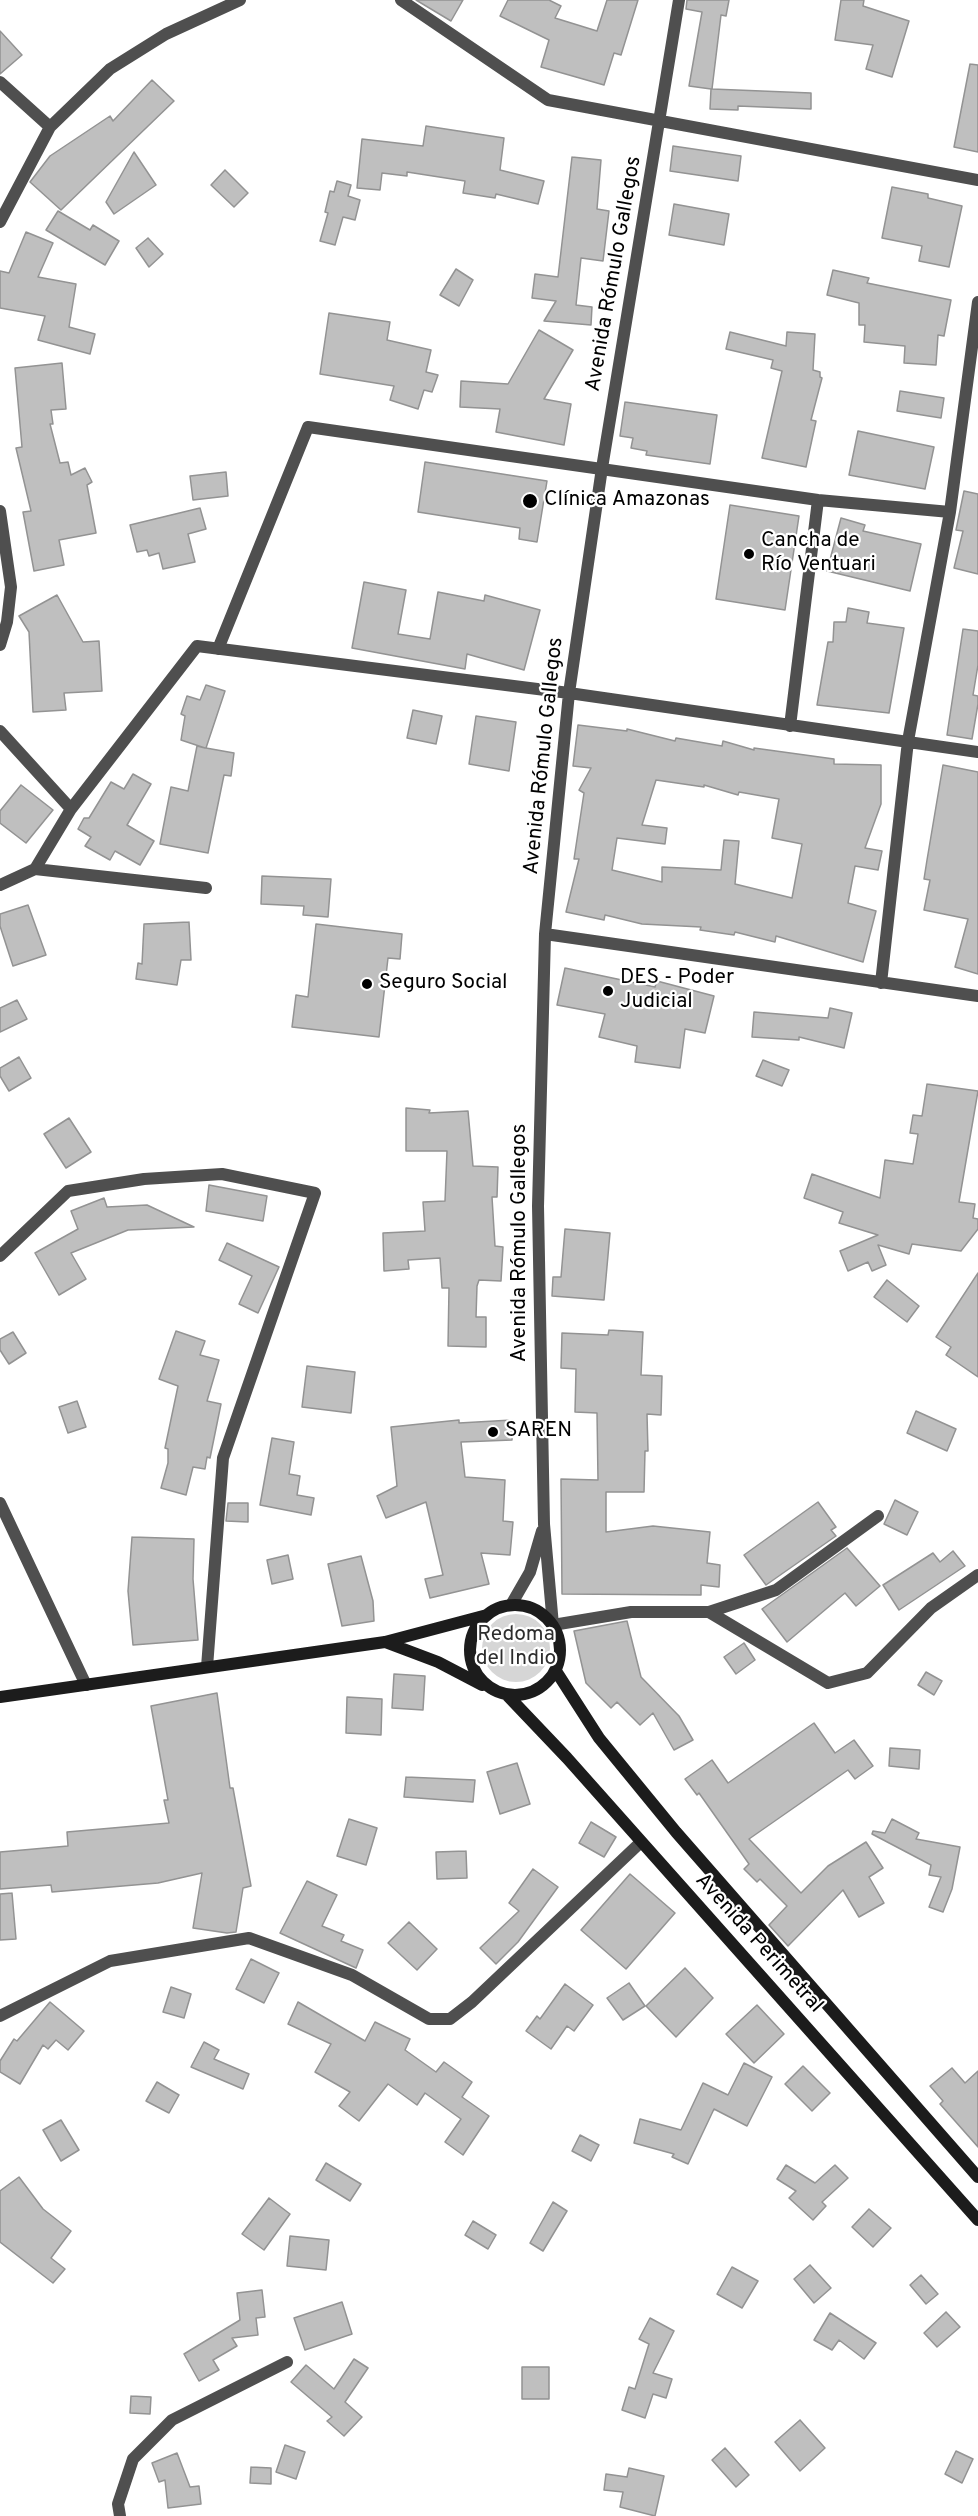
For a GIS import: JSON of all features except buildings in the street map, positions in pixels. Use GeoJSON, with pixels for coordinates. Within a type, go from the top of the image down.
{"type":"FeatureCollection","features":[{"type":"Feature","properties":{"kind":"main road"},"geometry":{"type":"LineString","coordinates":[[0,1697],[385,1642],[487,1614],[511,1605],[534,1609],[553,1625],[561,1647],[556,1671],[544,1686],[527,1694],[508,1695],[492,1690],[438,1662],[385,1642]]}},
{"type":"Feature","properties":{"kind":"main road"},"geometry":{"type":"LineString","coordinates":[[487,1614],[477,1625],[471,1639],[469,1654],[473,1668],[481,1681],[492,1690]]}},
{"type":"Feature","properties":{"kind":"main road","name":"Avenida Perimetral"},"geometry":{"type":"LineString","coordinates":[[556,1671],[599,1738],[676,1832],[978,2177]]}},
{"type":"Feature","properties":{"kind":"main road","name":"Avenida Perimetral"},"geometry":{"type":"LineString","coordinates":[[508,1695],[978,2220]]}},
{"type":"Feature","properties":{"kind":"street"},"geometry":{"type":"LineString","coordinates":[[0,222],[50,127],[110,69],[166,34],[240,0]]}},
{"type":"Feature","properties":{"kind":"street"},"geometry":{"type":"LineString","coordinates":[[401,0],[548,100],[978,180]]}},
{"type":"Feature","properties":{"kind":"street","name":"Avenida Rómulo Gallegos"},"geometry":{"type":"LineString","coordinates":[[553,1625],[544,1524],[538,1206],[546,934],[569,693],[602,468],[679,0]]}},
{"type":"Feature","properties":{"kind":"street"},"geometry":{"type":"LineString","coordinates":[[0,82],[50,127]]}},
{"type":"Feature","properties":{"kind":"street"},"geometry":{"type":"LineString","coordinates":[[881,983],[908,741],[951,512],[978,302]]}},
{"type":"Feature","properties":{"kind":"street"},"geometry":{"type":"LineString","coordinates":[[218,649],[308,427],[818,500],[951,512]]}},
{"type":"Feature","properties":{"kind":"street"},"geometry":{"type":"LineString","coordinates":[[790,726],[818,500]]}},
{"type":"Feature","properties":{"kind":"street"},"geometry":{"type":"LineString","coordinates":[[0,511],[11,586],[8,622],[0,645]]}},
{"type":"Feature","properties":{"kind":"street"},"geometry":{"type":"LineString","coordinates":[[35,869],[71,809],[197,646],[569,693],[978,752]]}},
{"type":"Feature","properties":{"kind":"street"},"geometry":{"type":"LineString","coordinates":[[0,731],[71,809]]}},
{"type":"Feature","properties":{"kind":"street"},"geometry":{"type":"LineString","coordinates":[[0,885],[35,869],[206,888]]}},
{"type":"Feature","properties":{"kind":"street"},"geometry":{"type":"LineString","coordinates":[[546,934],[978,996]]}},
{"type":"Feature","properties":{"kind":"street"},"geometry":{"type":"LineString","coordinates":[[0,1256],[68,1191],[144,1179],[222,1174],[315,1193],[222,1458],[207,1667]]}},
{"type":"Feature","properties":{"kind":"street"},"geometry":{"type":"LineString","coordinates":[[0,1503],[86,1684]]}},
{"type":"Feature","properties":{"kind":"street"},"geometry":{"type":"LineString","coordinates":[[553,1625],[631,1612],[709,1612],[776,1590],[878,1516]]}},
{"type":"Feature","properties":{"kind":"street","name":"Avenida Rómulo Gallegos"},"geometry":{"type":"LineString","coordinates":[[511,1605],[530,1572],[544,1524]]}},
{"type":"Feature","properties":{"kind":"street"},"geometry":{"type":"LineString","coordinates":[[709,1612],[828,1683],[867,1673],[931,1608],[978,1575]]}},
{"type":"Feature","properties":{"kind":"street"},"geometry":{"type":"LineString","coordinates":[[0,2016],[110,1961],[249,1938],[352,1976],[429,2019],[450,2019],[472,2002],[641,1842]]}},
{"type":"Feature","properties":{"kind":"street"},"geometry":{"type":"LineString","coordinates":[[120,2516],[118,2504],[133,2458],[172,2420],[287,2362]]}},
{"type":"Feature","properties":{"kind":"green space","name":"Redoma del Indio"},"geometry":{"type":"Polygon","coordinates":[[[516,1614],[529,1617],[540,1624],[547,1635],[550,1648],[547,1661],[540,1672],[529,1679],[516,1682],[503,1679],[492,1672],[485,1661],[482,1648],[485,1635],[492,1624],[503,1617],[516,1614]]]}},
{"type":"Feature","properties":{"kind":"place","name":"Clínica Amazonas"},"geometry":{"type":"Point","coordinates":[530,501]}},
{"type":"Feature","properties":{"kind":"place","name":"Cancha de Río Ventuari"},"geometry":{"type":"Point","coordinates":[749,554]}},
{"type":"Feature","properties":{"kind":"place","name":"Seguro Social"},"geometry":{"type":"Point","coordinates":[367,984]}},
{"type":"Feature","properties":{"kind":"place","name":"DES - Poder Judicial"},"geometry":{"type":"Point","coordinates":[608,991]}},
{"type":"Feature","properties":{"kind":"place","name":"SAREN"},"geometry":{"type":"Point","coordinates":[493,1432]}}]}
